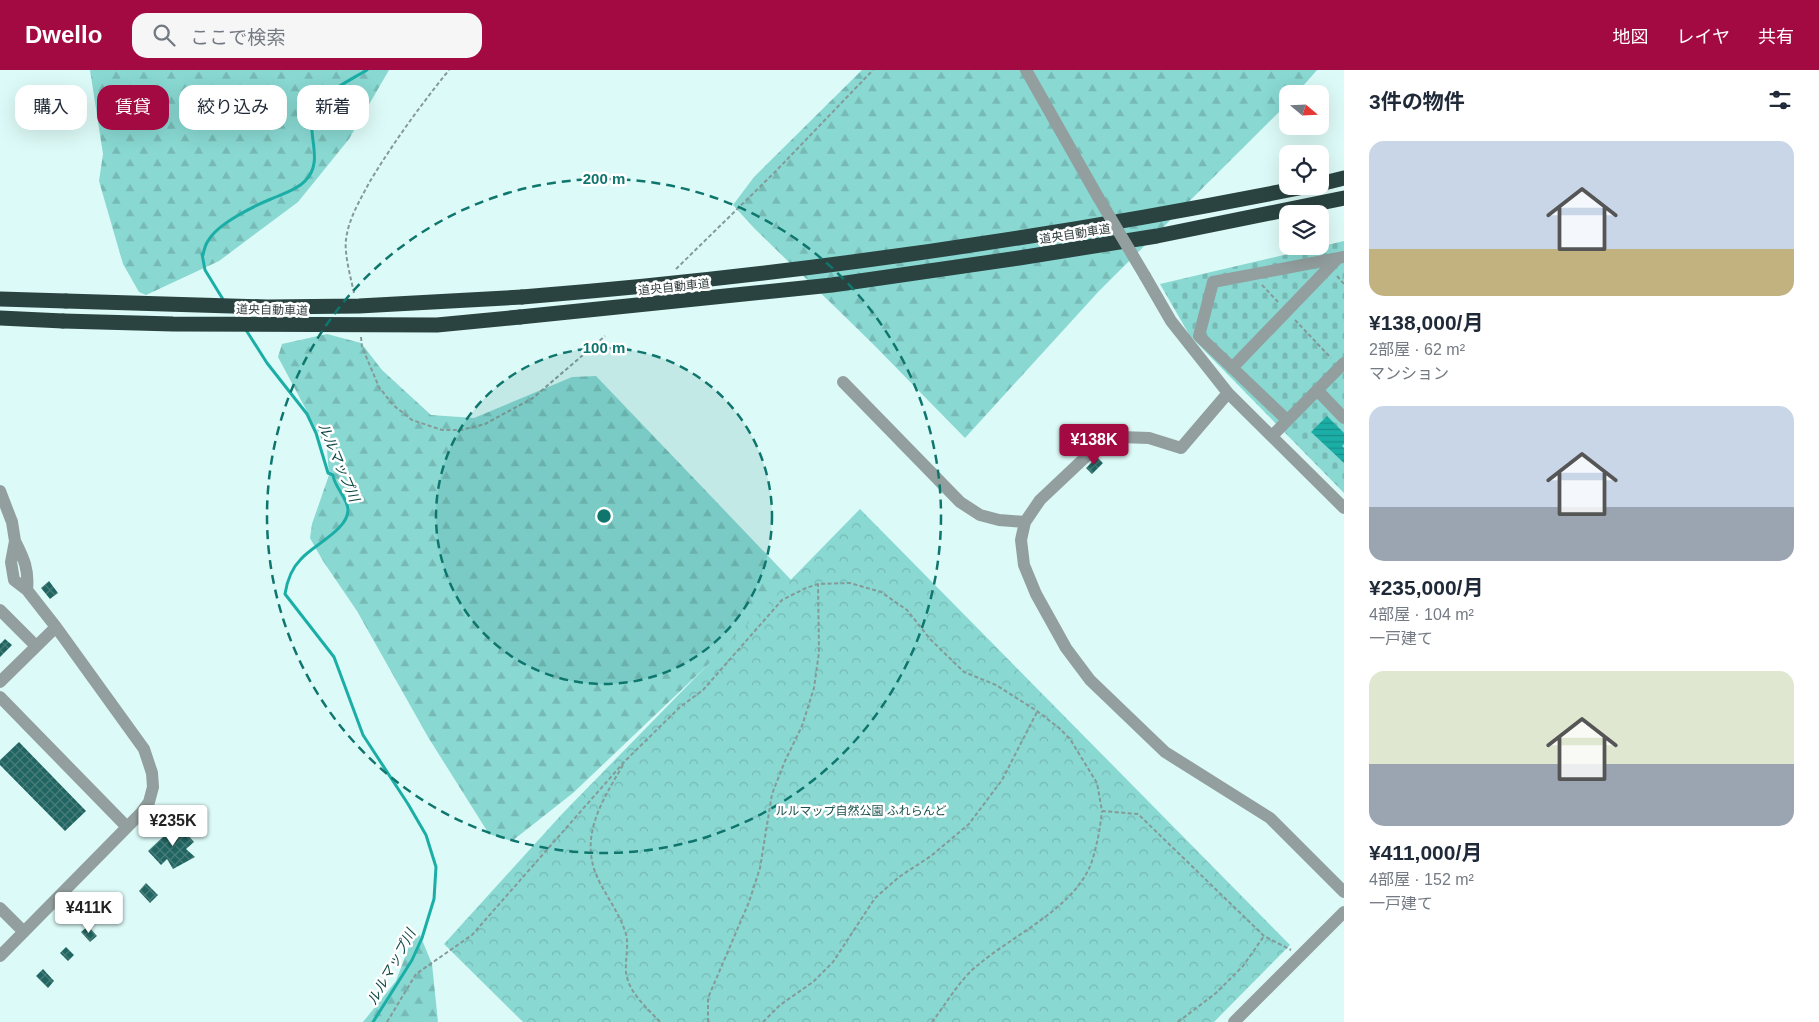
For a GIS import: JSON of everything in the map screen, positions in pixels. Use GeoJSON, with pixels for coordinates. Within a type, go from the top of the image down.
{"type":"FeatureCollection","features":[{"type":"Feature","properties":{"kind":"highway"},"geometry":{"type":"LineString","coordinates":[[1329,182],[1344,178]]}},
{"type":"Feature","properties":{"kind":"highway","name":"道央自動車道"},"geometry":{"type":"LineString","coordinates":[[0,299],[267,307],[359,306],[522,297],[755,275],[1020,238],[1279,191]]}},
{"type":"Feature","properties":{"kind":"highway","name":"道央自動車道"},"geometry":{"type":"LineString","coordinates":[[0,318],[173,324],[427,326],[832,285],[1157,236],[1344,198]]}},
{"type":"Feature","properties":{"kind":"street"},"geometry":{"type":"LineString","coordinates":[[1026,70],[1170,321],[1228,393],[1344,508]]}},
{"type":"Feature","properties":{"kind":"street"},"geometry":{"type":"LineString","coordinates":[[1287,420],[1198,336],[1213,282],[1340,258]]}},
{"type":"Feature","properties":{"kind":"street"},"geometry":{"type":"LineString","coordinates":[[1232,368],[1340,258]]}},
{"type":"Feature","properties":{"kind":"street"},"geometry":{"type":"LineString","coordinates":[[1272,436],[1342,365]]}},
{"type":"Feature","properties":{"kind":"street"},"geometry":{"type":"LineString","coordinates":[[843,382],[960,502],[980,515],[999,520],[1025,522]]}},
{"type":"Feature","properties":{"kind":"street"},"geometry":{"type":"LineString","coordinates":[[1317,390],[1344,418]]}},
{"type":"Feature","properties":{"kind":"street"},"geometry":{"type":"LineString","coordinates":[[1228,393],[1181,448],[1149,438],[1120,438],[1092,450],[1040,500],[1025,522],[1021,540],[1024,565],[1066,648],[1090,680],[1165,752],[1270,818],[1344,892]]}},
{"type":"Feature","properties":{"kind":"street"},"geometry":{"type":"LineString","coordinates":[[0,491],[12,522],[14,541],[25,561],[28,577],[27,590],[144,749],[152,773],[153,787],[149,802],[127,827],[0,956]]}},
{"type":"Feature","properties":{"kind":"street"},"geometry":{"type":"LineString","coordinates":[[0,610],[36,646]]}},
{"type":"Feature","properties":{"kind":"street"},"geometry":{"type":"LineString","coordinates":[[0,682],[56,627]]}},
{"type":"Feature","properties":{"kind":"street"},"geometry":{"type":"LineString","coordinates":[[0,697],[127,827]]}},
{"type":"Feature","properties":{"kind":"street"},"geometry":{"type":"LineString","coordinates":[[0,908],[24,932]]}},
{"type":"Feature","properties":{"kind":"street"},"geometry":{"type":"LineString","coordinates":[[1234,1022],[1344,912]]}},
{"type":"Feature","properties":{"kind":"path"},"geometry":{"type":"LineString","coordinates":[[671,273],[774,173],[873,70]]}},
{"type":"Feature","properties":{"kind":"path"},"geometry":{"type":"LineString","coordinates":[[1252,274],[1286,311],[1342,365]]}},
{"type":"Feature","properties":{"kind":"path"},"geometry":{"type":"LineString","coordinates":[[387,1022],[416,974],[472,935],[625,761],[680,706],[703,690],[782,600],[818,584],[850,583],[881,592],[907,610],[930,639],[964,672],[996,685],[1037,711],[1059,728],[1070,739],[1097,783],[1102,811],[1099,839],[1090,865],[1078,886],[1055,909],[976,966],[932,1022]]}},
{"type":"Feature","properties":{"kind":"path"},"geometry":{"type":"LineString","coordinates":[[708,1022],[708,998],[710,992],[749,902],[760,868],[772,794],[802,726],[814,688],[819,652],[818,584]]}},
{"type":"Feature","properties":{"kind":"path"},"geometry":{"type":"LineString","coordinates":[[763,1022],[780,1005],[813,982],[833,962],[875,898],[899,877],[931,856],[969,824],[1002,780],[1037,711]]}},
{"type":"Feature","properties":{"kind":"path"},"geometry":{"type":"LineString","coordinates":[[625,761],[598,808],[592,834],[591,860],[600,882],[619,914],[627,937],[626,972],[629,986],[660,1022]]}},
{"type":"Feature","properties":{"kind":"path"},"geometry":{"type":"LineString","coordinates":[[1102,811],[1138,814],[1264,936],[1292,951]]}},
{"type":"Feature","properties":{"kind":"path"},"geometry":{"type":"LineString","coordinates":[[1178,1022],[1216,993],[1243,966],[1264,936]]}},
{"type":"Feature","properties":{"kind":"green space"},"geometry":{"type":"Polygon","coordinates":[[[90,70],[389,70],[369,104],[369,85],[297,85],[297,130],[354,130],[349,139],[298,202],[219,261],[146,295],[139,292],[123,264],[99,181],[103,154],[99,130],[169,130],[169,85],[97,85],[97,115],[90,70]]]}},
{"type":"Feature","properties":{"kind":"green space"},"geometry":{"type":"Polygon","coordinates":[[[862,70],[1317,70],[1304,85],[1279,85],[1279,112],[1099,291],[965,438],[733,205],[754,177],[862,70]]]}},
{"type":"Feature","properties":{"kind":"green space"},"geometry":{"type":"Polygon","coordinates":[[[1344,241],[1344,493],[1190,336],[1160,284],[1284,255],[1329,255],[1329,245],[1344,241]]]}},
{"type":"Feature","properties":{"kind":"green space"},"geometry":{"type":"Polygon","coordinates":[[[327,334],[361,343],[382,370],[431,415],[474,418],[572,377],[596,376],[794,583],[573,793],[512,841],[489,834],[428,737],[357,611],[323,561],[310,538],[312,524],[329,475],[327,449],[278,357],[282,344],[327,334]]]}},
{"type":"Feature","properties":{"kind":"green space","name":"ルルマップ自然公園 ふれらんど"},"geometry":{"type":"Polygon","coordinates":[[[860,509],[1290,945],[1214,1022],[523,1022],[444,944],[562,814],[860,509]]]}},
{"type":"Feature","properties":{"kind":"green space"},"geometry":{"type":"Polygon","coordinates":[[[420,935],[432,964],[438,1022],[363,1022],[396,981],[411,941],[420,935]]]}},
{"type":"Feature","properties":{"kind":"shaded area"},"geometry":{"type":"Polygon","coordinates":[[[1327,416],[1344,433],[1344,444],[1342,446],[1344,448],[1344,463],[1311,432],[1327,416]]]}},
{"type":"Feature","properties":{"kind":"building"},"geometry":{"type":"Polygon","coordinates":[[[1097,457],[1103,463],[1092,474],[1086,468],[1097,457]]]}},
{"type":"Feature","properties":{"kind":"building"},"geometry":{"type":"Polygon","coordinates":[[[49,581],[58,593],[50,599],[41,588],[49,581]]]}},
{"type":"Feature","properties":{"kind":"building"},"geometry":{"type":"Polygon","coordinates":[[[5,639],[12,645],[0,657],[0,644],[5,639]]]}},
{"type":"Feature","properties":{"kind":"building"},"geometry":{"type":"Polygon","coordinates":[[[19,742],[86,811],[65,831],[0,765],[0,760],[19,742]]]}},
{"type":"Feature","properties":{"kind":"building"},"geometry":{"type":"Polygon","coordinates":[[[175,821],[194,842],[186,849],[195,857],[173,869],[167,859],[161,865],[148,851],[165,835],[162,832],[175,821]]]}},
{"type":"Feature","properties":{"kind":"building"},"geometry":{"type":"Polygon","coordinates":[[[146,883],[158,895],[150,903],[139,891],[146,883]]]}},
{"type":"Feature","properties":{"kind":"building"},"geometry":{"type":"Polygon","coordinates":[[[88,926],[97,936],[90,942],[81,932],[88,926]]]}},
{"type":"Feature","properties":{"kind":"building"},"geometry":{"type":"Polygon","coordinates":[[[66,947],[74,955],[68,961],[60,953],[66,947]]]}},
{"type":"Feature","properties":{"kind":"building"},"geometry":{"type":"Polygon","coordinates":[[[43,969],[54,981],[48,988],[36,976],[43,969]]]}},
{"type":"Feature","properties":{"kind":"waterway","name":"ルルマップ川"},"geometry":{"type":"LineString","coordinates":[[224,301],[205,270],[202,254],[207,243],[219,228],[236,216],[294,189],[305,181],[311,173],[314,164],[312,118],[315,109],[324,97],[367,70]]}},
{"type":"Feature","properties":{"kind":"waterway","name":"ルルマップ川"},"geometry":{"type":"LineString","coordinates":[[246,330],[267,363],[307,414],[316,433],[328,473],[333,475],[348,510],[346,517],[336,531],[306,554],[295,566],[285,594],[334,657],[363,735],[426,835],[436,867],[434,899],[422,938],[412,960],[373,1022]]}}]}
